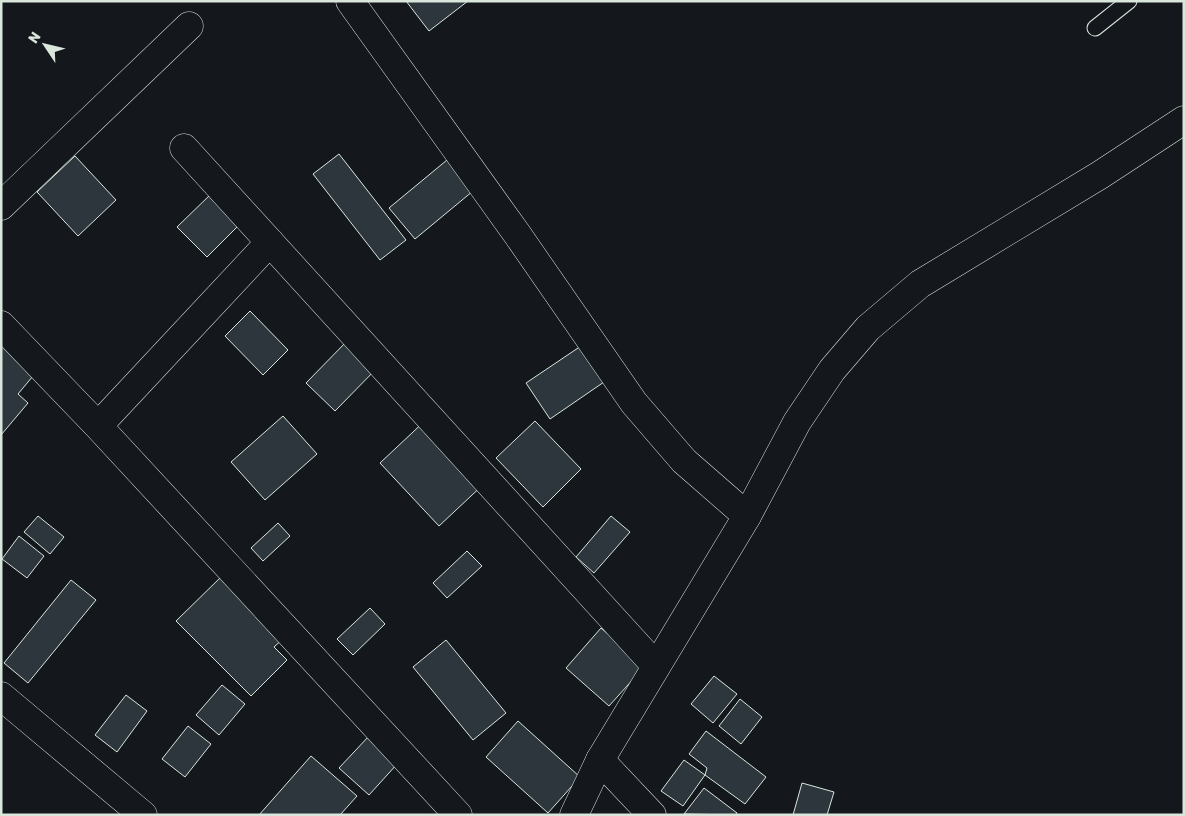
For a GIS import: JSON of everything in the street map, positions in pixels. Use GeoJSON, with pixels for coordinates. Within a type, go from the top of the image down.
{"type":"FeatureCollection","features":[{"type":"Feature","properties":{"kind":"street"},"geometry":{"type":"LineString","coordinates":[[350,1],[517,234],[634,403],[684,461],[747,516]]}},
{"type":"Feature","properties":{"kind":"street"},"geometry":{"type":"LineString","coordinates":[[1,206],[189,26]]}},
{"type":"Feature","properties":{"kind":"street"},"geometry":{"type":"LineString","coordinates":[[574,815],[600,760],[747,516],[797,422],[832,370],[868,328],[920,284],[1100,175],[1184,120]]}},
{"type":"Feature","properties":{"kind":"street"},"geometry":{"type":"LineString","coordinates":[[184,148],[656,666]]}},
{"type":"Feature","properties":{"kind":"street"},"geometry":{"type":"LineString","coordinates":[[98,426],[270,242]]}},
{"type":"Feature","properties":{"kind":"street"},"geometry":{"type":"LineString","coordinates":[[1,325],[98,426],[458,815]]}},
{"type":"Feature","properties":{"kind":"street"},"geometry":{"type":"LineString","coordinates":[[1,696],[142,815]]}},
{"type":"Feature","properties":{"kind":"street"},"geometry":{"type":"LineString","coordinates":[[600,760],[652,815]]}},
{"type":"Feature","properties":{"kind":"lane"},"geometry":{"type":"LineString","coordinates":[[1094,28],[1129,1]]}},
{"type":"Feature","properties":{"kind":"building"},"geometry":{"type":"Polygon","coordinates":[[[406,1],[468,1],[429,31],[406,1]]]}},
{"type":"Feature","properties":{"kind":"building"},"geometry":{"type":"Polygon","coordinates":[[[339,154],[406,240],[380,260],[313,174],[339,154]]]}},
{"type":"Feature","properties":{"kind":"building"},"geometry":{"type":"Polygon","coordinates":[[[75,156],[116,200],[78,236],[37,192],[75,156]]]}},
{"type":"Feature","properties":{"kind":"building"},"geometry":{"type":"Polygon","coordinates":[[[447,160],[473,191],[415,239],[389,208],[447,160]]]}},
{"type":"Feature","properties":{"kind":"building"},"geometry":{"type":"Polygon","coordinates":[[[212,193],[241,223],[207,257],[177,227],[212,193]]]}},
{"type":"Feature","properties":{"kind":"building"},"geometry":{"type":"Polygon","coordinates":[[[250,311],[288,350],[263,375],[225,336],[250,311]]]}},
{"type":"Feature","properties":{"kind":"building"},"geometry":{"type":"Polygon","coordinates":[[[1,339],[38,370],[18,394],[28,403],[1,435],[1,339]]]}},
{"type":"Feature","properties":{"kind":"building"},"geometry":{"type":"Polygon","coordinates":[[[349,339],[381,364],[335,411],[306,383],[349,339]]]}},
{"type":"Feature","properties":{"kind":"building"},"geometry":{"type":"Polygon","coordinates":[[[581,346],[604,382],[550,419],[526,383],[581,346]]]}},
{"type":"Feature","properties":{"kind":"building"},"geometry":{"type":"Polygon","coordinates":[[[283,416],[317,454],[265,500],[231,462],[283,416]]]}},
{"type":"Feature","properties":{"kind":"building"},"geometry":{"type":"Polygon","coordinates":[[[429,417],[487,481],[439,526],[380,463],[429,417]]]}},
{"type":"Feature","properties":{"kind":"building"},"geometry":{"type":"Polygon","coordinates":[[[535,421],[581,469],[543,507],[496,458],[535,421]]]}},
{"type":"Feature","properties":{"kind":"building"},"geometry":{"type":"Polygon","coordinates":[[[38,516],[64,537],[50,554],[24,532],[38,516]]]}},
{"type":"Feature","properties":{"kind":"building"},"geometry":{"type":"Polygon","coordinates":[[[611,516],[630,532],[594,573],[576,557],[611,516]]]}},
{"type":"Feature","properties":{"kind":"building"},"geometry":{"type":"Polygon","coordinates":[[[278,523],[290,536],[263,561],[251,548],[278,523]]]}},
{"type":"Feature","properties":{"kind":"building"},"geometry":{"type":"Polygon","coordinates":[[[19,536],[44,556],[27,578],[2,559],[19,536]]]}},
{"type":"Feature","properties":{"kind":"building"},"geometry":{"type":"Polygon","coordinates":[[[467,551],[482,566],[447,598],[433,583],[467,551]]]}},
{"type":"Feature","properties":{"kind":"building"},"geometry":{"type":"Polygon","coordinates":[[[222,576],[284,638],[274,647],[287,660],[251,696],[176,621],[222,576]]]}},
{"type":"Feature","properties":{"kind":"building"},"geometry":{"type":"Polygon","coordinates":[[[71,580],[96,600],[28,683],[4,663],[71,580]]]}},
{"type":"Feature","properties":{"kind":"building"},"geometry":{"type":"Polygon","coordinates":[[[370,608],[385,624],[353,655],[337,639],[370,608]]]}},
{"type":"Feature","properties":{"kind":"building"},"geometry":{"type":"Polygon","coordinates":[[[601,628],[645,666],[609,706],[566,668],[601,628]]]}},
{"type":"Feature","properties":{"kind":"building"},"geometry":{"type":"Polygon","coordinates":[[[446,640],[506,713],[473,740],[413,667],[446,640]]]}},
{"type":"Feature","properties":{"kind":"building"},"geometry":{"type":"Polygon","coordinates":[[[714,676],[737,694],[713,723],[691,704],[714,676]]]}},
{"type":"Feature","properties":{"kind":"building"},"geometry":{"type":"Polygon","coordinates":[[[222,685],[245,704],[219,735],[196,715],[222,685]]]}},
{"type":"Feature","properties":{"kind":"building"},"geometry":{"type":"Polygon","coordinates":[[[126,695],[147,711],[117,752],[95,735],[126,695]]]}},
{"type":"Feature","properties":{"kind":"building"},"geometry":{"type":"Polygon","coordinates":[[[740,699],[762,717],[741,744],[719,726],[740,699]]]}},
{"type":"Feature","properties":{"kind":"building"},"geometry":{"type":"Polygon","coordinates":[[[518,721],[580,777],[548,813],[486,757],[518,721]]]}},
{"type":"Feature","properties":{"kind":"building"},"geometry":{"type":"Polygon","coordinates":[[[188,726],[211,744],[185,777],[162,759],[188,726]]]}},
{"type":"Feature","properties":{"kind":"building"},"geometry":{"type":"Polygon","coordinates":[[[706,731],[766,777],[745,804],[705,775],[707,768],[689,754],[706,731]]]}},
{"type":"Feature","properties":{"kind":"building"},"geometry":{"type":"Polygon","coordinates":[[[369,736],[398,763],[369,795],[339,768],[369,736]]]}},
{"type":"Feature","properties":{"kind":"building"},"geometry":{"type":"Polygon","coordinates":[[[311,756],[357,796],[340,815],[259,815],[311,756]]]}},
{"type":"Feature","properties":{"kind":"building"},"geometry":{"type":"Polygon","coordinates":[[[684,760],[705,775],[683,806],[661,791],[684,760]]]}},
{"type":"Feature","properties":{"kind":"building"},"geometry":{"type":"Polygon","coordinates":[[[802,783],[834,792],[827,815],[793,815],[802,783]]]}},
{"type":"Feature","properties":{"kind":"building"},"geometry":{"type":"Polygon","coordinates":[[[704,788],[737,813],[736,815],[684,814],[704,788]]]}}]}
